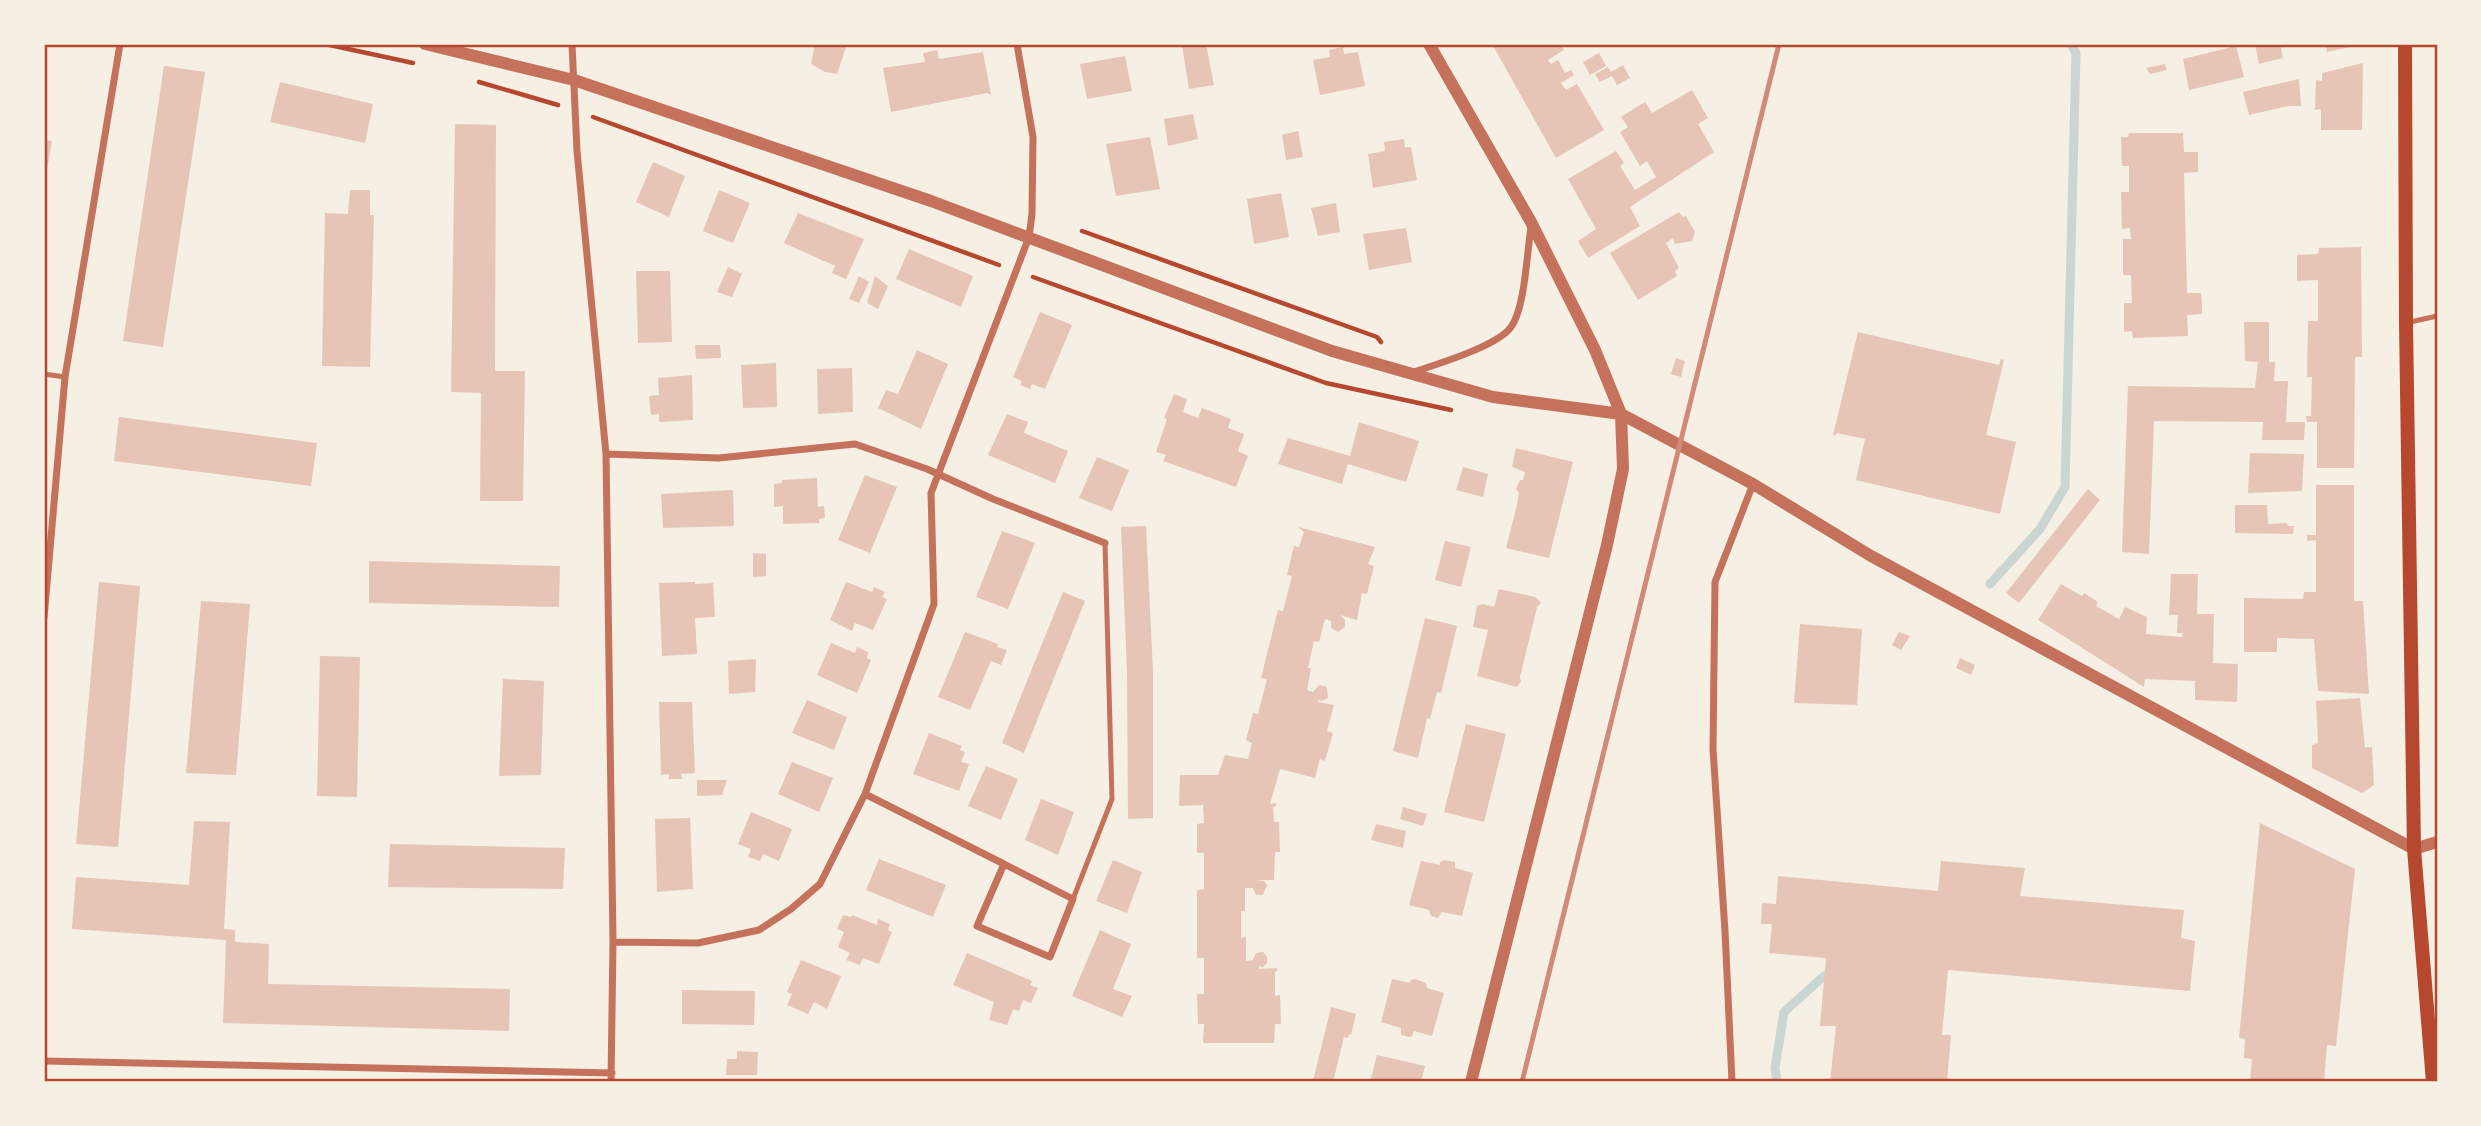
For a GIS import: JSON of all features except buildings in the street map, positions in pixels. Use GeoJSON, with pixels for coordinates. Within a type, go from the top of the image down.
{"type":"FeatureCollection","features":[{"type":"Feature","properties":{"kind":"main road"},"geometry":{"type":"LineString","coordinates":[[2406,44],[2406,323],[2414,849],[2433,1082]]}},
{"type":"Feature","properties":{"kind":"street"},"geometry":{"type":"LineString","coordinates":[[44,618],[65,377],[120,44]]}},
{"type":"Feature","properties":{"kind":"street"},"geometry":{"type":"LineString","coordinates":[[425,44],[575,80],[931,201],[1332,351],[1493,397],[1621,414],[1753,484],[1871,556],[2414,849],[2437,842]]}},
{"type":"Feature","properties":{"kind":"street"},"geometry":{"type":"LineString","coordinates":[[572,44],[574,110],[606,454],[613,943],[611,1082]]}},
{"type":"Feature","properties":{"kind":"street"},"geometry":{"type":"LineString","coordinates":[[613,943],[698,943],[759,930],[820,884],[865,794],[934,604],[931,493],[1029,237],[1033,137],[1017,44]]}},
{"type":"Feature","properties":{"kind":"street"},"geometry":{"type":"LineString","coordinates":[[1429,44],[1531,222],[1595,350],[1621,414],[1623,469],[1609,532],[1471,1082]]}},
{"type":"Feature","properties":{"kind":"street"},"geometry":{"type":"LineString","coordinates":[[1410,373],[1474,352],[1511,329],[1520,309],[1531,222]]}},
{"type":"Feature","properties":{"kind":"street"},"geometry":{"type":"LineString","coordinates":[[606,454],[719,457],[855,444],[1105,543]]}},
{"type":"Feature","properties":{"kind":"street"},"geometry":{"type":"LineString","coordinates":[[1732,1082],[1713,749],[1715,582],[1753,484]]}},
{"type":"Feature","properties":{"kind":"street"},"geometry":{"type":"LineString","coordinates":[[865,794],[1004,864],[1073,899],[1050,957],[977,926],[1004,864]]}},
{"type":"Feature","properties":{"kind":"street"},"geometry":{"type":"LineString","coordinates":[[44,1061],[612,1073]]}},
{"type":"Feature","properties":{"kind":"lane"},"geometry":{"type":"LineString","coordinates":[[2406,323],[2437,316]]}},
{"type":"Feature","properties":{"kind":"lane"},"geometry":{"type":"LineString","coordinates":[[44,374],[65,377]]}},
{"type":"Feature","properties":{"kind":"lane"},"geometry":{"type":"LineString","coordinates":[[1073,899],[1112,799],[1105,543]]}},
{"type":"Feature","properties":{"kind":"path"},"geometry":{"type":"LineString","coordinates":[[325,44],[419,64]]}},
{"type":"Feature","properties":{"kind":"path"},"geometry":{"type":"LineString","coordinates":[[470,79],[574,110],[1326,383],[1460,412],[1493,397]]}},
{"type":"Feature","properties":{"kind":"waterway"},"geometry":{"type":"LineString","coordinates":[[1990,584],[2040,529],[2065,487],[2076,53],[2071,44]]}},
{"type":"Feature","properties":{"kind":"waterway"},"geometry":{"type":"LineString","coordinates":[[1777,1082],[1775,1068],[1784,1012],[1824,976]]}},
{"type":"Feature","properties":{"kind":"railway"},"geometry":{"type":"LineString","coordinates":[[1522,1082],[1779,44]]}}]}
